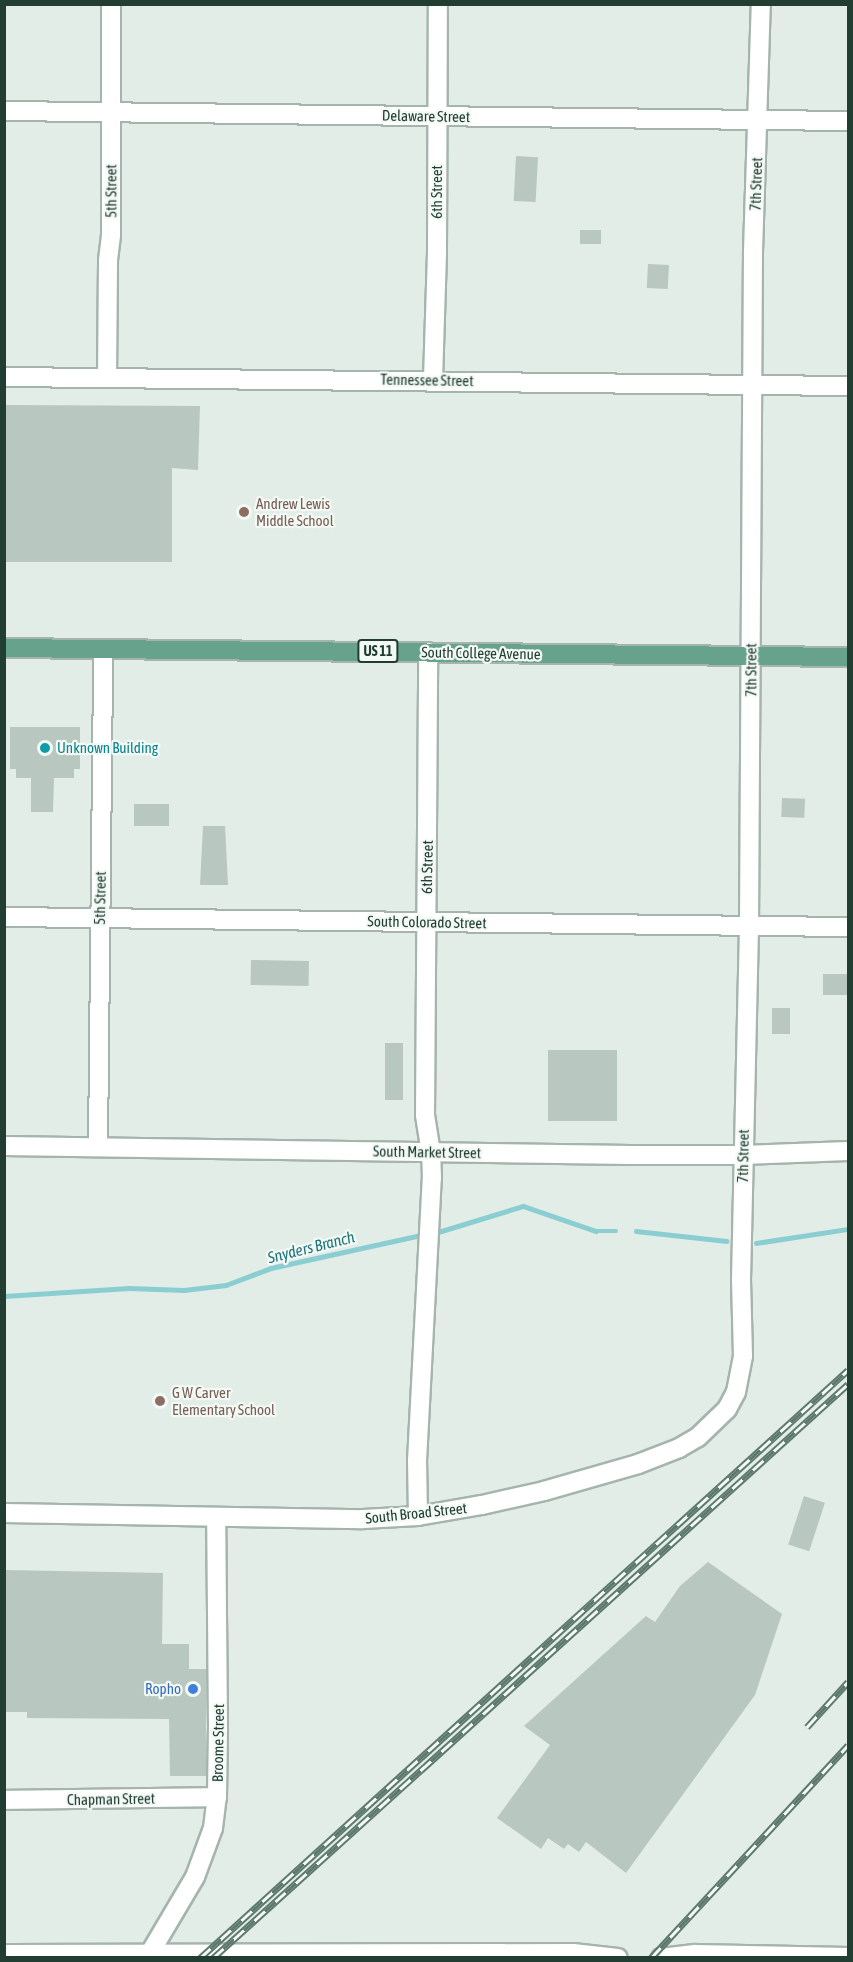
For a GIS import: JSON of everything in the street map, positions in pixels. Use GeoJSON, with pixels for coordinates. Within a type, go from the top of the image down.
{"type":"FeatureCollection","features":[{"type":"Feature","properties":{"kind":"main road","name":"South College Avenue"},"geometry":{"type":"LineString","coordinates":[[4,648],[849,657]]}},
{"type":"Feature","properties":{"kind":"street","name":"5th Street"},"geometry":{"type":"LineString","coordinates":[[107,378],[108,260],[111,235],[111,4]]}},
{"type":"Feature","properties":{"kind":"street","name":"6th Street"},"geometry":{"type":"LineString","coordinates":[[433,380],[438,4]]}},
{"type":"Feature","properties":{"kind":"street","name":"7th Street"},"geometry":{"type":"LineString","coordinates":[[742,1335],[743,1155],[749,925],[752,384],[761,4]]}},
{"type":"Feature","properties":{"kind":"street","name":"Delaware Street"},"geometry":{"type":"LineString","coordinates":[[4,111],[849,121]]}},
{"type":"Feature","properties":{"kind":"street","name":"Tennessee Street"},"geometry":{"type":"LineString","coordinates":[[4,377],[849,386]]}},
{"type":"Feature","properties":{"kind":"street","name":"5th Street"},"geometry":{"type":"LineString","coordinates":[[98,1147],[103,649]]}},
{"type":"Feature","properties":{"kind":"street","name":"6th Street"},"geometry":{"type":"LineString","coordinates":[[418,1516],[417,1461],[429,1244],[431,1153],[425,1115],[428,652]]}},
{"type":"Feature","properties":{"kind":"street","name":"South Colorado Street"},"geometry":{"type":"LineString","coordinates":[[4,917],[849,927]]}},
{"type":"Feature","properties":{"kind":"street","name":"South Market Street"},"geometry":{"type":"LineString","coordinates":[[4,1146],[743,1155],[849,1151]]}},
{"type":"Feature","properties":{"kind":"street","name":"South Broad Street"},"geometry":{"type":"LineString","coordinates":[[4,1513],[363,1519],[418,1516],[544,1491],[638,1464],[679,1448],[698,1437],[727,1409],[741,1374],[742,1335]]}},
{"type":"Feature","properties":{"kind":"street","name":"Broome Street"},"geometry":{"type":"LineString","coordinates":[[150,1953],[195,1877],[206,1850],[217,1797],[216,1517]]}},
{"type":"Feature","properties":{"kind":"street","name":"Chapman Street"},"geometry":{"type":"LineString","coordinates":[[4,1800],[217,1797]]}},
{"type":"Feature","properties":{"kind":"street"},"geometry":{"type":"LineString","coordinates":[[4,1953],[573,1953],[618,1958]]}},
{"type":"Feature","properties":{"kind":"street"},"geometry":{"type":"LineString","coordinates":[[661,1958],[695,1954],[849,1957]]}},
{"type":"Feature","properties":{"kind":"building"},"geometry":{"type":"Polygon","coordinates":[[[516,156],[538,157],[536,202],[514,201],[516,156]]]}},
{"type":"Feature","properties":{"kind":"building"},"geometry":{"type":"Polygon","coordinates":[[[580,230],[601,230],[601,244],[580,244],[580,230]]]}},
{"type":"Feature","properties":{"kind":"building"},"geometry":{"type":"Polygon","coordinates":[[[648,264],[669,265],[668,289],[647,288],[648,264]]]}},
{"type":"Feature","properties":{"kind":"building"},"geometry":{"type":"Polygon","coordinates":[[[4,405],[200,406],[198,470],[172,468],[172,562],[4,562],[4,405]]]}},
{"type":"Feature","properties":{"kind":"building","name":"Unknown Building"},"geometry":{"type":"Polygon","coordinates":[[[10,727],[80,727],[80,769],[74,769],[74,778],[54,778],[53,812],[31,812],[31,778],[16,778],[16,769],[10,769],[10,727]]]}},
{"type":"Feature","properties":{"kind":"building"},"geometry":{"type":"Polygon","coordinates":[[[782,798],[805,799],[804,818],[781,817],[782,798]]]}},
{"type":"Feature","properties":{"kind":"building"},"geometry":{"type":"Polygon","coordinates":[[[134,804],[169,804],[169,826],[134,826],[134,804]]]}},
{"type":"Feature","properties":{"kind":"building"},"geometry":{"type":"Polygon","coordinates":[[[203,826],[225,826],[228,885],[200,885],[203,826]]]}},
{"type":"Feature","properties":{"kind":"building"},"geometry":{"type":"Polygon","coordinates":[[[251,960],[309,961],[309,986],[251,985],[251,960]]]}},
{"type":"Feature","properties":{"kind":"building"},"geometry":{"type":"Polygon","coordinates":[[[823,974],[848,974],[848,995],[823,995],[823,974]]]}},
{"type":"Feature","properties":{"kind":"building"},"geometry":{"type":"Polygon","coordinates":[[[772,1008],[790,1008],[790,1034],[772,1034],[772,1008]]]}},
{"type":"Feature","properties":{"kind":"building"},"geometry":{"type":"Polygon","coordinates":[[[385,1043],[403,1043],[403,1100],[385,1100],[385,1043]]]}},
{"type":"Feature","properties":{"kind":"building"},"geometry":{"type":"Polygon","coordinates":[[[548,1050],[617,1050],[617,1121],[548,1121],[548,1050]]]}},
{"type":"Feature","properties":{"kind":"building"},"geometry":{"type":"Polygon","coordinates":[[[804,1496],[825,1503],[809,1551],[788,1545],[804,1496]]]}},
{"type":"Feature","properties":{"kind":"building"},"geometry":{"type":"Polygon","coordinates":[[[708,1562],[782,1614],[755,1695],[626,1873],[586,1842],[579,1852],[568,1844],[564,1849],[548,1838],[541,1849],[497,1818],[550,1745],[524,1726],[646,1616],[655,1622],[680,1586],[708,1562]]]}},
{"type":"Feature","properties":{"kind":"building"},"geometry":{"type":"Polygon","coordinates":[[[4,1570],[163,1573],[162,1644],[189,1644],[189,1669],[206,1669],[206,1776],[170,1776],[169,1719],[27,1718],[27,1712],[4,1712],[4,1570]]]}},
{"type":"Feature","properties":{"kind":"waterway","name":"Snyders Branch"},"geometry":{"type":"LineString","coordinates":[[435,1233],[523,1206],[596,1231],[616,1231]]}},
{"type":"Feature","properties":{"kind":"waterway","name":"Snyders Branch"},"geometry":{"type":"LineString","coordinates":[[756,1243],[848,1229]]}},
{"type":"Feature","properties":{"kind":"waterway","name":"Snyders Branch"},"geometry":{"type":"LineString","coordinates":[[636,1231],[726,1241]]}},
{"type":"Feature","properties":{"kind":"waterway","name":"Snyders Branch"},"geometry":{"type":"LineString","coordinates":[[4,1296],[129,1288],[184,1290],[226,1285],[271,1268],[426,1234]]}},
{"type":"Feature","properties":{"kind":"railway"},"geometry":{"type":"LineString","coordinates":[[200,1958],[848,1370]]}},
{"type":"Feature","properties":{"kind":"railway"},"geometry":{"type":"LineString","coordinates":[[213,1958],[848,1384]]}},
{"type":"Feature","properties":{"kind":"railway"},"geometry":{"type":"LineString","coordinates":[[807,1727],[848,1682]]}},
{"type":"Feature","properties":{"kind":"railway"},"geometry":{"type":"LineString","coordinates":[[651,1958],[848,1745]]}},
{"type":"Feature","properties":{"kind":"place","name":"Andrew Lewis Middle School"},"geometry":{"type":"Point","coordinates":[244,512]}},
{"type":"Feature","properties":{"kind":"place","name":"Unknown Building"},"geometry":{"type":"Point","coordinates":[45,748]}},
{"type":"Feature","properties":{"kind":"place","name":"G W Carver Elementary School"},"geometry":{"type":"Point","coordinates":[160,1401]}},
{"type":"Feature","properties":{"kind":"place","name":"Ropho"},"geometry":{"type":"Point","coordinates":[193,1689]}}]}
